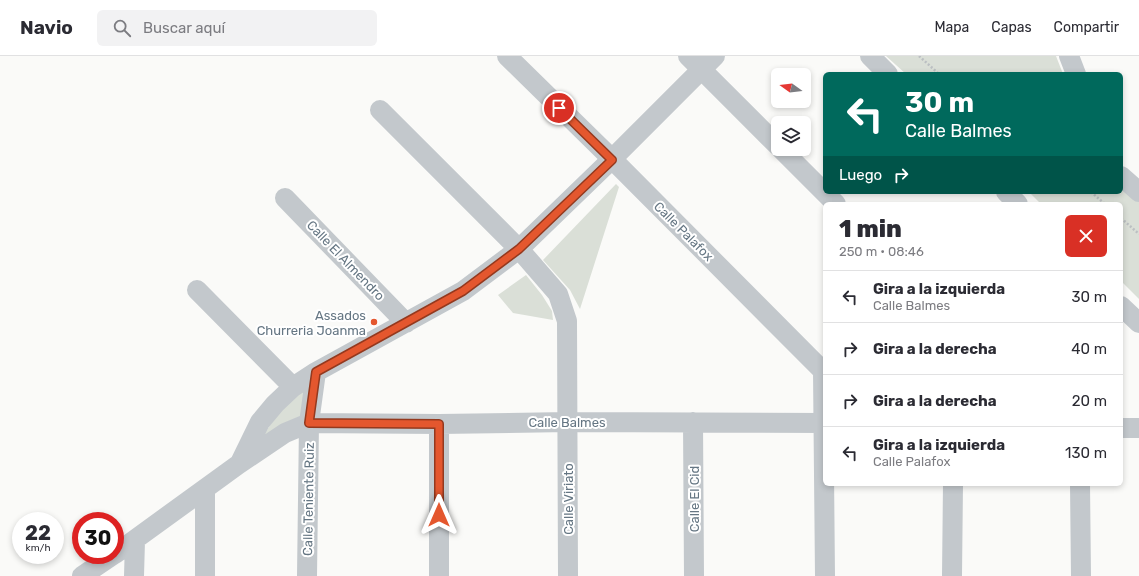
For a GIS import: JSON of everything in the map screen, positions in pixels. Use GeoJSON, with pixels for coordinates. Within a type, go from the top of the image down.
{"type":"FeatureCollection","features":[{"type":"Feature","properties":{"kind":"street","name":"Calle Palafox"},"geometry":{"type":"LineString","coordinates":[[507,56],[823,371]]}},
{"type":"Feature","properties":{"kind":"street"},"geometry":{"type":"LineString","coordinates":[[870,56],[886,72]]}},
{"type":"Feature","properties":{"kind":"street"},"geometry":{"type":"LineString","coordinates":[[1069,56],[1075,72]]}},
{"type":"Feature","properties":{"kind":"street"},"geometry":{"type":"LineString","coordinates":[[239,464],[260,422],[275,404],[293,387],[316,372],[463,291],[519,249],[612,160],[702,61],[771,138]]}},
{"type":"Feature","properties":{"kind":"street","name":"Calle Viriato"},"geometry":{"type":"LineString","coordinates":[[380,110],[519,249],[558,294],[567,321],[568,576]]}},
{"type":"Feature","properties":{"kind":"street"},"geometry":{"type":"LineString","coordinates":[[788,156],[823,191]]}},
{"type":"Feature","properties":{"kind":"street"},"geometry":{"type":"LineString","coordinates":[[1123,178],[1139,192]]}},
{"type":"Feature","properties":{"kind":"street"},"geometry":{"type":"LineString","coordinates":[[826,194],[834,202]]}},
{"type":"Feature","properties":{"kind":"street"},"geometry":{"type":"LineString","coordinates":[[1008,194],[1016,202]]}},
{"type":"Feature","properties":{"kind":"street","name":"Calle El Almendro"},"geometry":{"type":"LineString","coordinates":[[286,198],[406,323]]}},
{"type":"Feature","properties":{"kind":"street"},"geometry":{"type":"LineString","coordinates":[[196,290],[293,387]]}},
{"type":"Feature","properties":{"kind":"street"},"geometry":{"type":"LineString","coordinates":[[1123,308],[1139,324]]}},
{"type":"Feature","properties":{"kind":"street","name":"Calle Teniente Ruiz"},"geometry":{"type":"LineString","coordinates":[[307,576],[309,423],[316,372]]}},
{"type":"Feature","properties":{"kind":"street","name":"Calle El Cid"},"geometry":{"type":"LineString","coordinates":[[693,422],[694,576]]}},
{"type":"Feature","properties":{"kind":"street"},"geometry":{"type":"LineString","coordinates":[[124,548],[239,464],[285,433],[309,423]]}},
{"type":"Feature","properties":{"kind":"street","name":"Calle Balmes"},"geometry":{"type":"LineString","coordinates":[[309,423],[823,423]]}},
{"type":"Feature","properties":{"kind":"street"},"geometry":{"type":"LineString","coordinates":[[439,424],[439,576]]}},
{"type":"Feature","properties":{"kind":"street"},"geometry":{"type":"LineString","coordinates":[[1123,428],[1139,428]]}},
{"type":"Feature","properties":{"kind":"street","name":"Calle Palafox"},"geometry":{"type":"LineString","coordinates":[[825,486],[825,576]]}},
{"type":"Feature","properties":{"kind":"street"},"geometry":{"type":"LineString","coordinates":[[952,576],[953,486]]}},
{"type":"Feature","properties":{"kind":"street"},"geometry":{"type":"LineString","coordinates":[[1080,486],[1081,576]]}},
{"type":"Feature","properties":{"kind":"street"},"geometry":{"type":"LineString","coordinates":[[205,489],[205,576]]}},
{"type":"Feature","properties":{"kind":"street"},"geometry":{"type":"LineString","coordinates":[[134,576],[135,541]]}},
{"type":"Feature","properties":{"kind":"street"},"geometry":{"type":"LineString","coordinates":[[82,576],[99,564]]}},
{"type":"Feature","properties":{"kind":"path"},"geometry":{"type":"LineString","coordinates":[[919,56],[938,72]]}},
{"type":"Feature","properties":{"kind":"path"},"geometry":{"type":"LineString","coordinates":[[1094,194],[1103,202]]}},
{"type":"Feature","properties":{"kind":"path"},"geometry":{"type":"LineString","coordinates":[[1123,220],[1139,234]]}},
{"type":"Feature","properties":{"kind":"shaded area"},"geometry":{"type":"Polygon","coordinates":[[[886,56],[1056,56],[1062,72],[904,72],[886,56]]]}},
{"type":"Feature","properties":{"kind":"shaded area"},"geometry":{"type":"Polygon","coordinates":[[[616,184],[619,187],[580,309],[570,290],[543,260],[616,184]]]}},
{"type":"Feature","properties":{"kind":"shaded area"},"geometry":{"type":"Polygon","coordinates":[[[1123,186],[1139,200],[1139,299],[1123,283],[1123,202],[1039,202],[1031,194],[1123,194],[1123,186]]]}},
{"type":"Feature","properties":{"kind":"shaded area"},"geometry":{"type":"Polygon","coordinates":[[[526,275],[542,295],[552,311],[553,320],[513,313],[498,295],[526,275]]]}},
{"type":"Feature","properties":{"kind":"shaded area"},"geometry":{"type":"Polygon","coordinates":[[[308,384],[303,417],[263,437],[267,429],[289,402],[308,384]]]}},
{"type":"Feature","properties":{"kind":"place","name":"Assados Churreria Joanma"},"geometry":{"type":"Point","coordinates":[374,322]}},
{"type":"Feature","properties":{"kind":"route"},"geometry":{"type":"LineString","coordinates":[[439,515],[439,424],[309,423],[316,372],[463,291],[519,249],[612,160],[559,108]]}}]}
